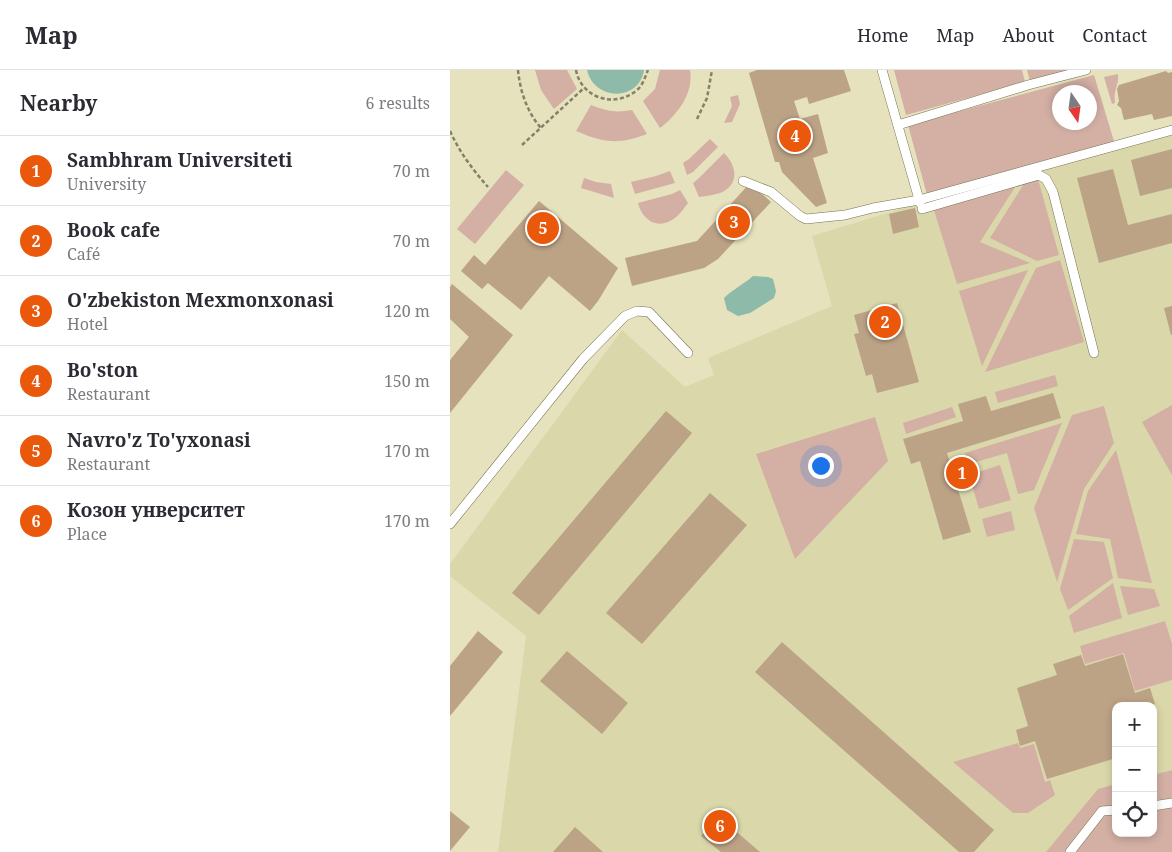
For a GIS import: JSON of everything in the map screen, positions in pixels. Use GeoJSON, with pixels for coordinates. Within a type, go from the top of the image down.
{"type":"FeatureCollection","features":[{"type":"Feature","properties":{"kind":"lane"},"geometry":{"type":"LineString","coordinates":[[882,70],[921,204]]}},
{"type":"Feature","properties":{"kind":"lane"},"geometry":{"type":"LineString","coordinates":[[898,125],[1028,85],[1086,70]]}},
{"type":"Feature","properties":{"kind":"lane"},"geometry":{"type":"LineString","coordinates":[[921,204],[1172,130]]}},
{"type":"Feature","properties":{"kind":"lane"},"geometry":{"type":"LineString","coordinates":[[742,182],[771,192],[800,216],[806,218],[845,216],[873,208],[921,204],[1039,175],[1046,179],[1053,192],[1094,353]]}},
{"type":"Feature","properties":{"kind":"lane"},"geometry":{"type":"LineString","coordinates":[[450,524],[583,358],[625,316],[637,311],[649,312],[688,353]]}},
{"type":"Feature","properties":{"kind":"lane"},"geometry":{"type":"LineString","coordinates":[[1157,806],[1172,804]]}},
{"type":"Feature","properties":{"kind":"lane"},"geometry":{"type":"LineString","coordinates":[[1070,852],[1102,812],[1112,811]]}},
{"type":"Feature","properties":{"kind":"path"},"geometry":{"type":"LineString","coordinates":[[518,70],[524,100],[541,128]]}},
{"type":"Feature","properties":{"kind":"path"},"geometry":{"type":"LineString","coordinates":[[576,70],[577,76],[584,88],[604,100],[616,100],[628,96],[637,90],[648,70]]}},
{"type":"Feature","properties":{"kind":"path"},"geometry":{"type":"LineString","coordinates":[[697,119],[707,98],[712,70]]}},
{"type":"Feature","properties":{"kind":"path"},"geometry":{"type":"LineString","coordinates":[[522,145],[584,88]]}},
{"type":"Feature","properties":{"kind":"path"},"geometry":{"type":"LineString","coordinates":[[450,131],[456,146],[470,168],[488,187]]}},
{"type":"Feature","properties":{"kind":"shaded area"},"geometry":{"type":"Polygon","coordinates":[[[535,70],[567,70],[577,89],[554,109],[541,90],[535,70]]]}},
{"type":"Feature","properties":{"kind":"shaded area"},"geometry":{"type":"Polygon","coordinates":[[[587,70],[644,70],[634,88],[616,94],[598,88],[591,80],[587,70]]]}},
{"type":"Feature","properties":{"kind":"shaded area"},"geometry":{"type":"Polygon","coordinates":[[[660,70],[690,70],[691,79],[683,103],[660,128],[643,101],[655,89],[660,70]]]}},
{"type":"Feature","properties":{"kind":"shaded area"},"geometry":{"type":"Polygon","coordinates":[[[894,70],[1022,70],[1025,82],[906,115],[894,70]]]}},
{"type":"Feature","properties":{"kind":"shaded area"},"geometry":{"type":"Polygon","coordinates":[[[1027,70],[1070,70],[1030,81],[1027,70]]]}},
{"type":"Feature","properties":{"kind":"shaded area"},"geometry":{"type":"Polygon","coordinates":[[[1118,74],[1115,103],[1112,104],[1104,77],[1118,74]]]}},
{"type":"Feature","properties":{"kind":"shaded area"},"geometry":{"type":"Polygon","coordinates":[[[1094,75],[1116,148],[929,202],[908,125],[1052,86],[1052,130],[1097,130],[1097,85],[1057,85],[1094,75]]]}},
{"type":"Feature","properties":{"kind":"shaded area"},"geometry":{"type":"Polygon","coordinates":[[[738,95],[740,104],[732,122],[724,123],[732,106],[730,97],[738,95]]]}},
{"type":"Feature","properties":{"kind":"shaded area"},"geometry":{"type":"Polygon","coordinates":[[[591,105],[611,111],[632,110],[647,134],[627,140],[611,141],[595,138],[576,131],[591,105]]]}},
{"type":"Feature","properties":{"kind":"shaded area"},"geometry":{"type":"Polygon","coordinates":[[[1172,133],[1172,770],[1157,774],[1157,702],[1112,702],[1112,789],[1047,852],[498,852],[526,636],[450,576],[450,564],[622,330],[685,387],[714,375],[708,358],[832,306],[812,236],[920,203],[1172,133]]]}},
{"type":"Feature","properties":{"kind":"shaded area"},"geometry":{"type":"Polygon","coordinates":[[[710,139],[718,147],[693,172],[687,175],[683,163],[710,139]]]}},
{"type":"Feature","properties":{"kind":"shaded area"},"geometry":{"type":"Polygon","coordinates":[[[724,153],[734,169],[731,185],[720,193],[699,197],[693,183],[724,153]]]}},
{"type":"Feature","properties":{"kind":"shaded area"},"geometry":{"type":"Polygon","coordinates":[[[506,170],[524,185],[475,244],[457,229],[506,170]]]}},
{"type":"Feature","properties":{"kind":"shaded area"},"geometry":{"type":"Polygon","coordinates":[[[670,171],[675,183],[635,194],[631,182],[670,171]]]}},
{"type":"Feature","properties":{"kind":"shaded area"},"geometry":{"type":"Polygon","coordinates":[[[584,178],[611,184],[614,198],[581,188],[584,178]]]}},
{"type":"Feature","properties":{"kind":"shaded area"},"geometry":{"type":"Polygon","coordinates":[[[1038,179],[1059,255],[1037,261],[990,238],[1025,182],[1038,179]]]}},
{"type":"Feature","properties":{"kind":"shaded area"},"geometry":{"type":"Polygon","coordinates":[[[1017,184],[980,242],[1030,263],[957,284],[933,207],[1017,184]]]}},
{"type":"Feature","properties":{"kind":"shaded area"},"geometry":{"type":"Polygon","coordinates":[[[680,190],[688,203],[669,222],[663,224],[652,222],[647,219],[640,209],[638,203],[680,190]]]}},
{"type":"Feature","properties":{"kind":"shaded area"},"geometry":{"type":"Polygon","coordinates":[[[1060,260],[1084,342],[985,372],[1036,268],[1060,260]]]}},
{"type":"Feature","properties":{"kind":"shaded area"},"geometry":{"type":"Polygon","coordinates":[[[1028,270],[982,366],[959,291],[1028,270]]]}},
{"type":"Feature","properties":{"kind":"shaded area"},"geometry":{"type":"Polygon","coordinates":[[[753,276],[773,279],[776,291],[774,298],[750,313],[738,316],[727,310],[724,298],[753,276]]]}},
{"type":"Feature","properties":{"kind":"shaded area"},"geometry":{"type":"Polygon","coordinates":[[[1055,375],[1058,386],[998,403],[995,392],[1055,375]]]}},
{"type":"Feature","properties":{"kind":"shaded area"},"geometry":{"type":"Polygon","coordinates":[[[1172,405],[1172,475],[1142,422],[1172,405]]]}},
{"type":"Feature","properties":{"kind":"shaded area"},"geometry":{"type":"Polygon","coordinates":[[[1104,406],[1114,443],[1084,489],[1057,582],[1034,508],[1072,415],[1104,406]]]}},
{"type":"Feature","properties":{"kind":"shaded area"},"geometry":{"type":"Polygon","coordinates":[[[952,407],[956,417],[906,434],[903,423],[952,407]]]}},
{"type":"Feature","properties":{"kind":"shaded area"},"geometry":{"type":"Polygon","coordinates":[[[875,417],[888,461],[795,559],[756,454],[875,417]]]}},
{"type":"Feature","properties":{"kind":"shaded area"},"geometry":{"type":"Polygon","coordinates":[[[1062,423],[1034,490],[1018,494],[1007,453],[969,464],[965,453],[1062,423]]]}},
{"type":"Feature","properties":{"kind":"shaded area"},"geometry":{"type":"Polygon","coordinates":[[[1116,450],[1152,583],[1118,578],[1110,539],[1076,534],[1088,491],[1116,450]]]}},
{"type":"Feature","properties":{"kind":"shaded area"},"geometry":{"type":"Polygon","coordinates":[[[1000,465],[1011,500],[979,509],[969,475],[1000,465]]]}},
{"type":"Feature","properties":{"kind":"shaded area"},"geometry":{"type":"Polygon","coordinates":[[[1011,511],[1015,530],[987,537],[982,519],[1011,511]]]}},
{"type":"Feature","properties":{"kind":"shaded area"},"geometry":{"type":"Polygon","coordinates":[[[1074,539],[1104,542],[1113,578],[1068,610],[1060,589],[1074,539]]]}},
{"type":"Feature","properties":{"kind":"shaded area"},"geometry":{"type":"Polygon","coordinates":[[[1113,583],[1122,618],[1074,633],[1069,616],[1113,583]]]}},
{"type":"Feature","properties":{"kind":"shaded area"},"geometry":{"type":"Polygon","coordinates":[[[1120,586],[1154,589],[1160,606],[1128,615],[1120,586]]]}},
{"type":"Feature","properties":{"kind":"shaded area"},"geometry":{"type":"Polygon","coordinates":[[[1165,621],[1172,644],[1172,680],[1135,691],[1124,653],[1085,664],[1080,646],[1165,621]]]}},
{"type":"Feature","properties":{"kind":"shaded area"},"geometry":{"type":"Polygon","coordinates":[[[1018,743],[1020,748],[1034,744],[1045,782],[1050,780],[1055,795],[1028,813],[1013,813],[953,762],[1018,743]]]}},
{"type":"Feature","properties":{"kind":"shaded area"},"geometry":{"type":"Polygon","coordinates":[[[1172,770],[1172,852],[1046,852],[1098,789],[1112,785],[1112,837],[1157,837],[1157,774],[1172,770]]]}},
{"type":"Feature","properties":{"kind":"building"},"geometry":{"type":"Polygon","coordinates":[[[757,70],[844,70],[851,91],[809,104],[807,97],[794,101],[800,119],[818,114],[828,153],[813,158],[827,203],[816,207],[782,172],[779,162],[775,162],[749,73],[757,70]]]}},
{"type":"Feature","properties":{"kind":"building"},"geometry":{"type":"Polygon","coordinates":[[[1166,71],[1168,73],[1172,72],[1172,116],[1154,120],[1152,114],[1124,120],[1121,108],[1117,105],[1119,101],[1117,89],[1119,85],[1166,71]]]}},
{"type":"Feature","properties":{"kind":"building"},"geometry":{"type":"Polygon","coordinates":[[[1172,149],[1172,188],[1140,196],[1131,160],[1172,149]]]}},
{"type":"Feature","properties":{"kind":"building"},"geometry":{"type":"Polygon","coordinates":[[[1113,169],[1128,225],[1172,214],[1172,243],[1099,263],[1077,178],[1113,169]]]}},
{"type":"Feature","properties":{"kind":"building"},"geometry":{"type":"Polygon","coordinates":[[[750,183],[771,202],[718,259],[704,268],[632,286],[625,258],[697,241],[750,183]]]}},
{"type":"Feature","properties":{"kind":"building"},"geometry":{"type":"Polygon","coordinates":[[[539,201],[618,268],[590,311],[549,276],[521,310],[488,283],[482,289],[461,271],[474,255],[485,265],[539,201]]]}},
{"type":"Feature","properties":{"kind":"building"},"geometry":{"type":"Polygon","coordinates":[[[915,208],[919,227],[893,234],[889,214],[915,208]]]}},
{"type":"Feature","properties":{"kind":"building"},"geometry":{"type":"Polygon","coordinates":[[[452,284],[513,335],[450,413],[450,360],[469,337],[450,319],[450,287],[452,284]]]}},
{"type":"Feature","properties":{"kind":"building"},"geometry":{"type":"Polygon","coordinates":[[[897,303],[919,382],[877,393],[872,374],[866,376],[854,334],[859,333],[854,315],[897,303]]]}},
{"type":"Feature","properties":{"kind":"building"},"geometry":{"type":"Polygon","coordinates":[[[1172,306],[1172,335],[1171,335],[1164,308],[1172,306]]]}},
{"type":"Feature","properties":{"kind":"building"},"geometry":{"type":"Polygon","coordinates":[[[1053,393],[1061,418],[947,453],[971,532],[943,540],[920,461],[911,464],[903,439],[963,421],[958,404],[986,396],[991,411],[1053,393]]]}},
{"type":"Feature","properties":{"kind":"building"},"geometry":{"type":"Polygon","coordinates":[[[666,411],[692,433],[539,615],[512,593],[666,411]]]}},
{"type":"Feature","properties":{"kind":"building"},"geometry":{"type":"Polygon","coordinates":[[[710,493],[747,525],[642,644],[606,613],[710,493]]]}},
{"type":"Feature","properties":{"kind":"building"},"geometry":{"type":"Polygon","coordinates":[[[478,631],[503,652],[450,716],[450,666],[478,631]]]}},
{"type":"Feature","properties":{"kind":"building"},"geometry":{"type":"Polygon","coordinates":[[[782,642],[994,830],[974,852],[959,852],[755,672],[782,642]]]}},
{"type":"Feature","properties":{"kind":"building"},"geometry":{"type":"Polygon","coordinates":[[[567,651],[628,703],[602,734],[540,681],[567,651]]]}},
{"type":"Feature","properties":{"kind":"building"},"geometry":{"type":"Polygon","coordinates":[[[1123,654],[1135,693],[1150,688],[1154,702],[1112,702],[1112,759],[1047,779],[1035,741],[1020,746],[1016,730],[1028,726],[1017,688],[1057,675],[1053,664],[1081,655],[1085,666],[1123,654]]]}},
{"type":"Feature","properties":{"kind":"building"},"geometry":{"type":"Polygon","coordinates":[[[450,811],[470,827],[450,851],[450,811]]]}},
{"type":"Feature","properties":{"kind":"building"},"geometry":{"type":"Polygon","coordinates":[[[718,816],[760,852],[721,852],[701,836],[718,816]]]}},
{"type":"Feature","properties":{"kind":"building"},"geometry":{"type":"Polygon","coordinates":[[[575,827],[603,852],[553,852],[575,827]]]}},
{"type":"Feature","properties":{"kind":"place","name":"Bo'ston"},"geometry":{"type":"Point","coordinates":[795,136]}},
{"type":"Feature","properties":{"kind":"place","name":"O'zbekiston Mexmonxonasi"},"geometry":{"type":"Point","coordinates":[734,222]}},
{"type":"Feature","properties":{"kind":"place","name":"Navro'z To'yxonasi"},"geometry":{"type":"Point","coordinates":[543,228]}},
{"type":"Feature","properties":{"kind":"place","name":"Book cafe"},"geometry":{"type":"Point","coordinates":[885,322]}},
{"type":"Feature","properties":{"kind":"place","name":"Sambhram Universiteti"},"geometry":{"type":"Point","coordinates":[962,473]}},
{"type":"Feature","properties":{"kind":"place","name":"Козон унверситет"},"geometry":{"type":"Point","coordinates":[720,826]}}]}
